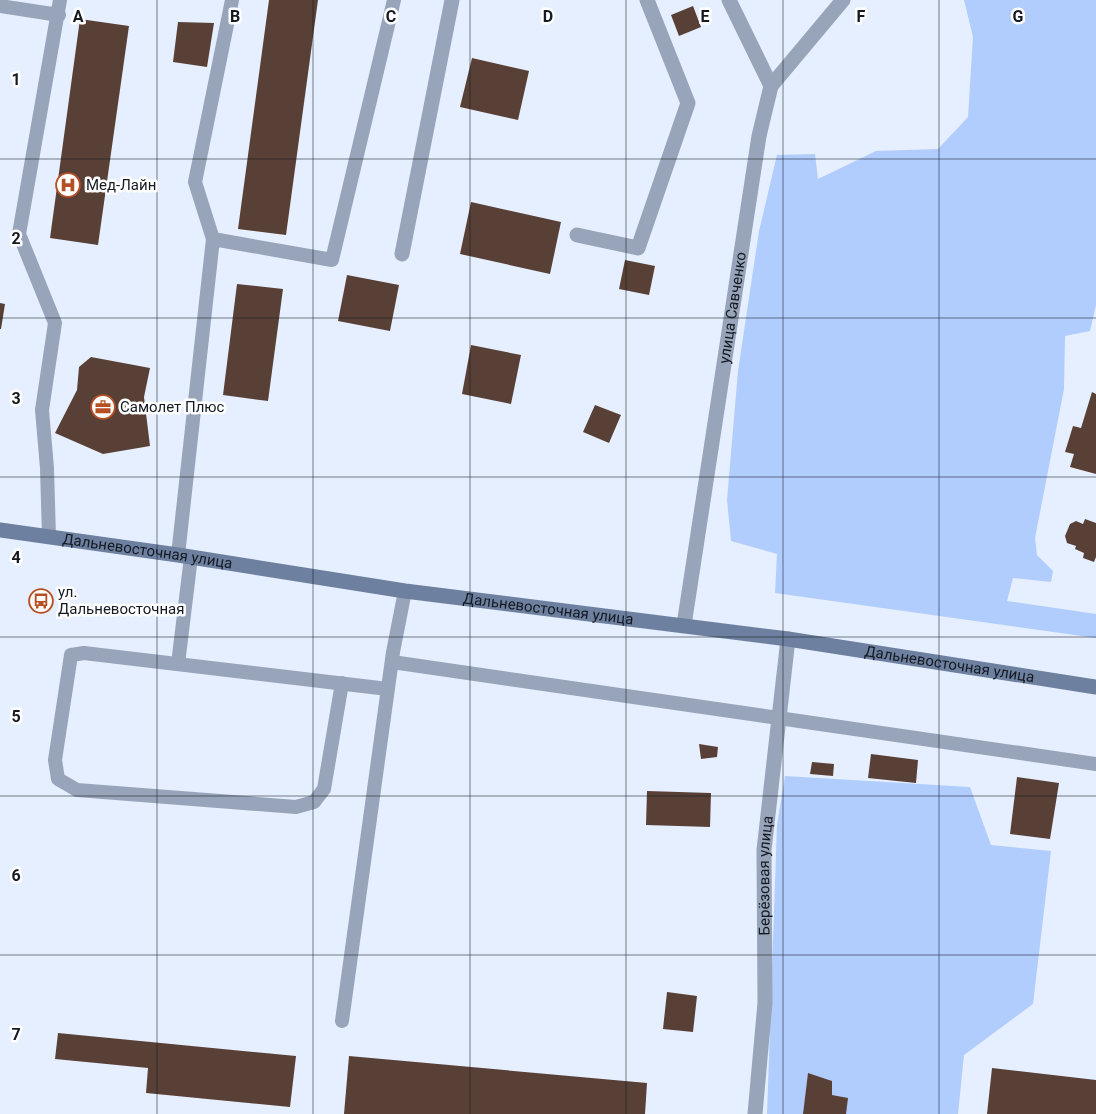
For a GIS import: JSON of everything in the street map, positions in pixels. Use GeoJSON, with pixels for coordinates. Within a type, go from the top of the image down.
{"type":"FeatureCollection","features":[{"type":"Feature","properties":{"kind":"main road","name":"Дальневосточная улица"},"geometry":{"type":"LineString","coordinates":[[0,530],[405,590],[788,639],[1096,687]]}},
{"type":"Feature","properties":{"kind":"street"},"geometry":{"type":"LineString","coordinates":[[402,254],[452,0]]}},
{"type":"Feature","properties":{"kind":"street"},"geometry":{"type":"LineString","coordinates":[[577,235],[638,248],[688,103],[647,0]]}},
{"type":"Feature","properties":{"kind":"street"},"geometry":{"type":"LineString","coordinates":[[729,0],[771,86],[843,0]]}},
{"type":"Feature","properties":{"kind":"street","name":"улица Савченко"},"geometry":{"type":"LineString","coordinates":[[684,625],[759,136],[771,86]]}},
{"type":"Feature","properties":{"kind":"street","name":"Берёзовая улица"},"geometry":{"type":"LineString","coordinates":[[755,1114],[765,1003],[764,850],[788,639]]}},
{"type":"Feature","properties":{"kind":"lane"},"geometry":{"type":"LineString","coordinates":[[49,537],[47,468],[42,410],[56,323],[19,234],[59,15],[60,0]]}},
{"type":"Feature","properties":{"kind":"lane"},"geometry":{"type":"LineString","coordinates":[[178,664],[184,556],[213,239],[195,182],[232,0]]}},
{"type":"Feature","properties":{"kind":"lane"},"geometry":{"type":"LineString","coordinates":[[213,239],[332,260],[394,0]]}},
{"type":"Feature","properties":{"kind":"lane"},"geometry":{"type":"LineString","coordinates":[[0,6],[59,15]]}},
{"type":"Feature","properties":{"kind":"lane"},"geometry":{"type":"LineString","coordinates":[[342,1021],[388,689],[405,590]]}},
{"type":"Feature","properties":{"kind":"lane"},"geometry":{"type":"LineString","coordinates":[[342,683],[324,789],[314,802],[296,807],[77,790],[58,779],[56,760],[71,656],[84,652],[178,664],[342,683],[388,689]]}},
{"type":"Feature","properties":{"kind":"lane"},"geometry":{"type":"LineString","coordinates":[[392,662],[1096,764]]}},
{"type":"Feature","properties":{"kind":"shaded area"},"geometry":{"type":"Polygon","coordinates":[[[964,0],[1096,0],[1096,305],[1090,331],[1065,336],[1064,389],[1035,538],[1037,555],[1053,571],[1051,582],[1013,578],[1007,601],[1096,614],[1096,638],[775,593],[777,554],[731,541],[727,500],[738,371],[759,231],[777,155],[815,154],[818,179],[876,151],[938,149],[968,117],[973,37],[964,0]]]}},
{"type":"Feature","properties":{"kind":"shaded area"},"geometry":{"type":"Polygon","coordinates":[[[785,776],[970,787],[991,845],[1051,851],[1033,1004],[964,1055],[958,1114],[767,1114],[777,825],[785,776]]]}},
{"type":"Feature","properties":{"kind":"building"},"geometry":{"type":"Polygon","coordinates":[[[269,0],[318,0],[286,235],[238,229],[269,0]]]}},
{"type":"Feature","properties":{"kind":"building"},"geometry":{"type":"Polygon","coordinates":[[[693,6],[701,27],[679,36],[671,15],[693,6]]]}},
{"type":"Feature","properties":{"kind":"building"},"geometry":{"type":"Polygon","coordinates":[[[80,19],[129,26],[98,245],[50,238],[80,19]]]}},
{"type":"Feature","properties":{"kind":"building"},"geometry":{"type":"Polygon","coordinates":[[[178,22],[214,23],[207,67],[173,62],[178,22]]]}},
{"type":"Feature","properties":{"kind":"building"},"geometry":{"type":"Polygon","coordinates":[[[472,58],[529,71],[518,120],[460,107],[472,58]]]}},
{"type":"Feature","properties":{"kind":"building"},"geometry":{"type":"Polygon","coordinates":[[[471,202],[561,222],[550,274],[460,254],[471,202]]]}},
{"type":"Feature","properties":{"kind":"building"},"geometry":{"type":"Polygon","coordinates":[[[625,260],[655,266],[649,295],[619,289],[625,260]]]}},
{"type":"Feature","properties":{"kind":"building"},"geometry":{"type":"Polygon","coordinates":[[[347,275],[399,285],[390,331],[338,321],[347,275]]]}},
{"type":"Feature","properties":{"kind":"building"},"geometry":{"type":"Polygon","coordinates":[[[237,284],[283,289],[268,401],[223,395],[237,284]]]}},
{"type":"Feature","properties":{"kind":"building"},"geometry":{"type":"Polygon","coordinates":[[[0,303],[5,304],[1,329],[0,329],[0,303]]]}},
{"type":"Feature","properties":{"kind":"building"},"geometry":{"type":"Polygon","coordinates":[[[471,345],[521,355],[511,404],[462,394],[471,345]]]}},
{"type":"Feature","properties":{"kind":"building"},"geometry":{"type":"Polygon","coordinates":[[[91,357],[150,368],[144,397],[150,446],[103,454],[55,433],[77,390],[79,367],[91,357]]]}},
{"type":"Feature","properties":{"kind":"building"},"geometry":{"type":"Polygon","coordinates":[[[1092,392],[1096,394],[1096,474],[1070,467],[1074,454],[1065,452],[1073,426],[1081,428],[1092,392]]]}},
{"type":"Feature","properties":{"kind":"building"},"geometry":{"type":"Polygon","coordinates":[[[595,405],[621,415],[609,443],[583,432],[595,405]]]}},
{"type":"Feature","properties":{"kind":"building"},"geometry":{"type":"Polygon","coordinates":[[[1085,519],[1096,523],[1096,557],[1094,562],[1083,558],[1084,553],[1075,549],[1076,546],[1067,543],[1065,536],[1070,524],[1076,521],[1083,524],[1085,519]]]}},
{"type":"Feature","properties":{"kind":"building"},"geometry":{"type":"Polygon","coordinates":[[[699,744],[718,747],[717,757],[701,759],[699,744]]]}},
{"type":"Feature","properties":{"kind":"building"},"geometry":{"type":"Polygon","coordinates":[[[871,754],[918,760],[916,783],[868,778],[871,754]]]}},
{"type":"Feature","properties":{"kind":"building"},"geometry":{"type":"Polygon","coordinates":[[[812,762],[834,764],[833,776],[810,774],[812,762]]]}},
{"type":"Feature","properties":{"kind":"building"},"geometry":{"type":"Polygon","coordinates":[[[1017,777],[1059,783],[1050,839],[1010,834],[1017,777]]]}},
{"type":"Feature","properties":{"kind":"building"},"geometry":{"type":"Polygon","coordinates":[[[647,791],[711,793],[710,827],[646,825],[647,791]]]}},
{"type":"Feature","properties":{"kind":"building"},"geometry":{"type":"Polygon","coordinates":[[[667,992],[697,996],[693,1032],[663,1029],[667,992]]]}},
{"type":"Feature","properties":{"kind":"building"},"geometry":{"type":"Polygon","coordinates":[[[58,1033],[296,1056],[290,1107],[146,1093],[148,1068],[55,1059],[58,1033]]]}},
{"type":"Feature","properties":{"kind":"building"},"geometry":{"type":"Polygon","coordinates":[[[349,1056],[647,1083],[645,1114],[344,1114],[349,1056]]]}},
{"type":"Feature","properties":{"kind":"building"},"geometry":{"type":"Polygon","coordinates":[[[992,1068],[1096,1080],[1096,1114],[987,1114],[992,1068]]]}},
{"type":"Feature","properties":{"kind":"building"},"geometry":{"type":"Polygon","coordinates":[[[808,1073],[832,1081],[832,1095],[848,1098],[846,1114],[803,1114],[808,1073]]]}},
{"type":"Feature","properties":{"kind":"place","name":"Мед-Лайн"},"geometry":{"type":"Point","coordinates":[68,185]}},
{"type":"Feature","properties":{"kind":"place","name":"Самолет Плюс"},"geometry":{"type":"Point","coordinates":[103,407]}},
{"type":"Feature","properties":{"kind":"place","name":"ул. Дальневосточная"},"geometry":{"type":"Point","coordinates":[41,601]}}]}
